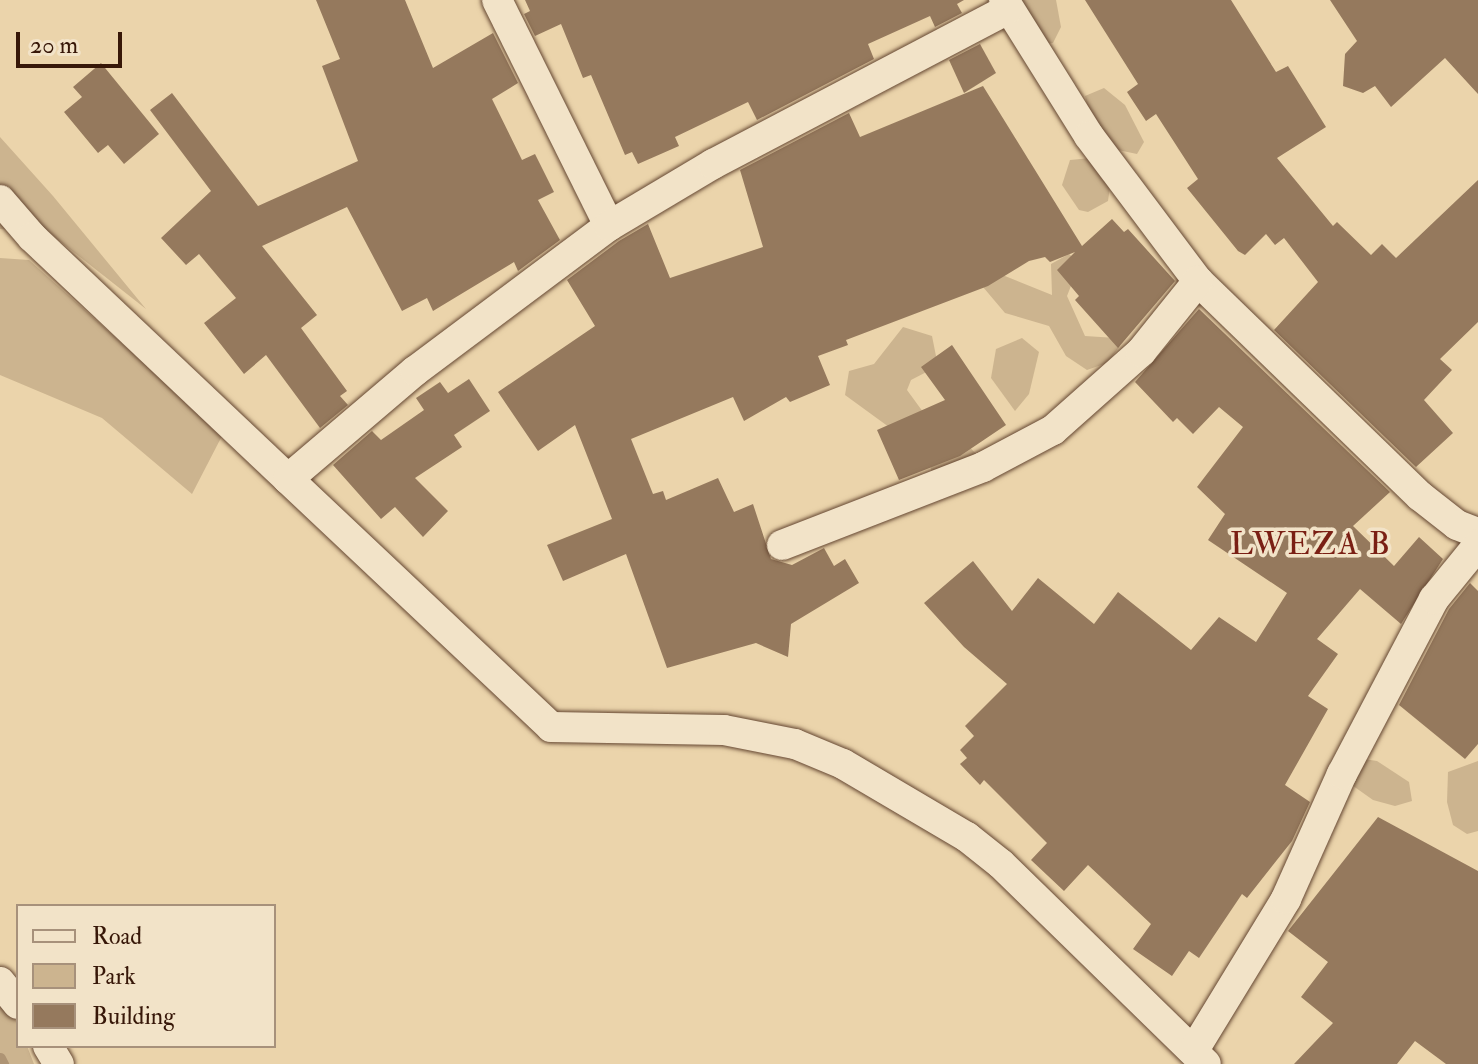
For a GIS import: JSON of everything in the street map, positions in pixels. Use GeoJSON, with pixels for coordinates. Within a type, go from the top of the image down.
{"type":"FeatureCollection","features":[{"type":"Feature","properties":{"kind":"street"},"geometry":{"type":"LineString","coordinates":[[497,0],[609,226]]}},
{"type":"Feature","properties":{"kind":"street"},"geometry":{"type":"LineString","coordinates":[[288,479],[415,371],[609,226],[713,164],[1006,4],[1089,136],[1198,281],[1420,496],[1457,525],[1478,533]]}},
{"type":"Feature","properties":{"kind":"street"},"geometry":{"type":"LineString","coordinates":[[0,200],[32,237],[551,727],[724,730],[795,744],[843,764],[967,837],[1001,864],[1200,1057],[1286,899],[1342,774],[1434,599],[1478,545]]}},
{"type":"Feature","properties":{"kind":"street"},"geometry":{"type":"LineString","coordinates":[[782,545],[983,467],[1053,430],[1141,352],[1198,281]]}},
{"type":"Feature","properties":{"kind":"street"},"geometry":{"type":"LineString","coordinates":[[0,982],[16,1002]]}},
{"type":"Feature","properties":{"kind":"green space"},"geometry":{"type":"Polygon","coordinates":[[[1008,0],[1056,0],[1061,27],[1053,43],[1018,46],[1008,0]]]}},
{"type":"Feature","properties":{"kind":"green space"},"geometry":{"type":"Polygon","coordinates":[[[1104,88],[1125,105],[1144,142],[1137,154],[1118,150],[1090,117],[1085,96],[1104,88]]]}},
{"type":"Feature","properties":{"kind":"green space"},"geometry":{"type":"Polygon","coordinates":[[[0,137],[146,309],[47,231],[0,229],[0,137]]]}},
{"type":"Feature","properties":{"kind":"green space"},"geometry":{"type":"Polygon","coordinates":[[[1091,158],[1110,187],[1108,201],[1088,212],[1079,210],[1062,185],[1070,160],[1091,158]]]}},
{"type":"Feature","properties":{"kind":"green space"},"geometry":{"type":"Polygon","coordinates":[[[1069,254],[1080,263],[1067,296],[1085,336],[1116,338],[1120,346],[1107,363],[1087,370],[1066,356],[1049,326],[1005,313],[983,287],[995,272],[1052,295],[1051,264],[1069,254]]]}},
{"type":"Feature","properties":{"kind":"green space"},"geometry":{"type":"Polygon","coordinates":[[[0,258],[29,260],[223,434],[192,494],[102,418],[0,375],[0,258]]]}},
{"type":"Feature","properties":{"kind":"green space"},"geometry":{"type":"Polygon","coordinates":[[[903,327],[932,336],[938,366],[911,380],[907,390],[934,427],[963,440],[978,456],[932,472],[926,454],[845,395],[849,371],[874,364],[903,327]]]}},
{"type":"Feature","properties":{"kind":"green space"},"geometry":{"type":"Polygon","coordinates":[[[1022,338],[1039,352],[1029,394],[1015,411],[991,378],[996,349],[1022,338]]]}},
{"type":"Feature","properties":{"kind":"green space"},"geometry":{"type":"Polygon","coordinates":[[[1357,758],[1377,761],[1409,782],[1412,801],[1395,806],[1373,800],[1349,783],[1357,758]]]}},
{"type":"Feature","properties":{"kind":"green space"},"geometry":{"type":"Polygon","coordinates":[[[1478,761],[1478,831],[1467,834],[1453,825],[1447,802],[1448,772],[1478,761]]]}},
{"type":"Feature","properties":{"kind":"green space"},"geometry":{"type":"Polygon","coordinates":[[[0,983],[16,1021],[16,1048],[28,1048],[34,1064],[0,1064],[0,983]]]}},
{"type":"Feature","properties":{"kind":"building"},"geometry":{"type":"Polygon","coordinates":[[[316,0],[405,0],[433,68],[493,33],[518,83],[492,99],[522,160],[535,154],[554,192],[538,200],[560,240],[518,271],[514,262],[433,311],[427,298],[402,311],[347,207],[262,246],[317,315],[301,328],[347,391],[340,396],[348,405],[320,428],[266,355],[244,374],[204,323],[236,298],[199,254],[186,265],[161,238],[211,191],[150,110],[172,93],[258,206],[358,161],[322,66],[340,59],[316,0]]]}},
{"type":"Feature","properties":{"kind":"building"},"geometry":{"type":"Polygon","coordinates":[[[525,0],[964,0],[957,4],[962,13],[935,27],[930,16],[868,44],[874,59],[757,120],[748,102],[675,137],[679,146],[638,164],[632,152],[625,155],[591,75],[583,78],[561,24],[535,36],[524,14],[530,11],[525,0]]]}},
{"type":"Feature","properties":{"kind":"building"},"geometry":{"type":"Polygon","coordinates":[[[1085,0],[1231,0],[1276,72],[1288,66],[1326,127],[1277,158],[1333,226],[1337,222],[1371,255],[1382,244],[1396,258],[1478,180],[1478,322],[1440,359],[1452,370],[1424,400],[1453,433],[1416,467],[1274,330],[1318,282],[1284,238],[1275,245],[1266,234],[1245,255],[1238,251],[1187,188],[1198,179],[1156,114],[1146,121],[1127,92],[1138,84],[1085,0]]]}},
{"type":"Feature","properties":{"kind":"building"},"geometry":{"type":"Polygon","coordinates":[[[1330,0],[1478,0],[1478,94],[1445,58],[1391,107],[1375,86],[1363,93],[1343,86],[1345,54],[1357,41],[1330,0]]]}},
{"type":"Feature","properties":{"kind":"building"},"geometry":{"type":"Polygon","coordinates":[[[980,44],[996,73],[964,93],[949,60],[980,44]]]}},
{"type":"Feature","properties":{"kind":"building"},"geometry":{"type":"Polygon","coordinates":[[[101,63],[159,134],[124,164],[108,145],[98,153],[64,112],[82,97],[73,87],[101,63]]]}},
{"type":"Feature","properties":{"kind":"building"},"geometry":{"type":"Polygon","coordinates":[[[983,86],[1082,246],[1112,219],[1124,232],[1128,229],[1175,281],[1118,348],[1075,300],[1079,296],[1057,270],[1075,252],[1050,262],[1045,257],[1029,261],[988,286],[846,340],[848,345],[818,356],[830,385],[790,402],[786,397],[744,421],[733,397],[631,439],[653,494],[663,491],[666,500],[718,478],[734,512],[753,504],[771,559],[792,565],[824,548],[834,566],[845,559],[859,583],[791,624],[788,657],[756,643],[667,668],[626,554],[563,581],[547,545],[612,519],[575,425],[538,451],[498,392],[595,326],[567,280],[619,241],[648,224],[670,278],[763,247],[740,170],[849,113],[860,137],[983,86]]]}},
{"type":"Feature","properties":{"kind":"building"},"geometry":{"type":"Polygon","coordinates":[[[1199,309],[1390,492],[1353,526],[1394,566],[1419,537],[1443,559],[1401,624],[1360,589],[1317,639],[1338,654],[1308,696],[1328,709],[1285,785],[1310,802],[1292,841],[1247,898],[1242,894],[1199,958],[1189,951],[1172,976],[1133,949],[1151,924],[1088,865],[1064,891],[1031,860],[1047,843],[984,780],[980,785],[960,764],[967,758],[960,750],[974,736],[965,726],[1007,684],[964,647],[924,603],[973,561],[1012,611],[1038,578],[1094,624],[1118,592],[1191,650],[1219,617],[1256,642],[1287,593],[1208,540],[1225,514],[1197,487],[1243,427],[1219,407],[1193,434],[1177,418],[1173,422],[1135,382],[1199,309]]]}},
{"type":"Feature","properties":{"kind":"building"},"geometry":{"type":"Polygon","coordinates":[[[952,345],[1006,425],[960,456],[899,480],[877,430],[945,400],[921,367],[952,345]]]}},
{"type":"Feature","properties":{"kind":"building"},"geometry":{"type":"Polygon","coordinates":[[[469,379],[490,411],[454,435],[462,447],[415,478],[448,511],[423,537],[395,507],[381,519],[333,465],[372,431],[381,440],[424,410],[416,398],[440,382],[448,393],[469,379]]]}},
{"type":"Feature","properties":{"kind":"building"},"geometry":{"type":"Polygon","coordinates":[[[1470,583],[1478,591],[1478,744],[1465,759],[1399,705],[1449,609],[1470,583]]]}},
{"type":"Feature","properties":{"kind":"building"},"geometry":{"type":"Polygon","coordinates":[[[1378,817],[1478,871],[1478,1064],[1446,1064],[1415,1041],[1397,1064],[1294,1064],[1333,1023],[1301,997],[1328,962],[1288,931],[1378,817]]]}},
{"type":"Feature","properties":{"kind":"waterway"},"geometry":{"type":"LineString","coordinates":[[0,1058],[3,1064]]}},
{"type":"Feature","properties":{"kind":"district","name":"LWEZA B"},"geometry":{"type":"Point","coordinates":[1311,544]}}]}
